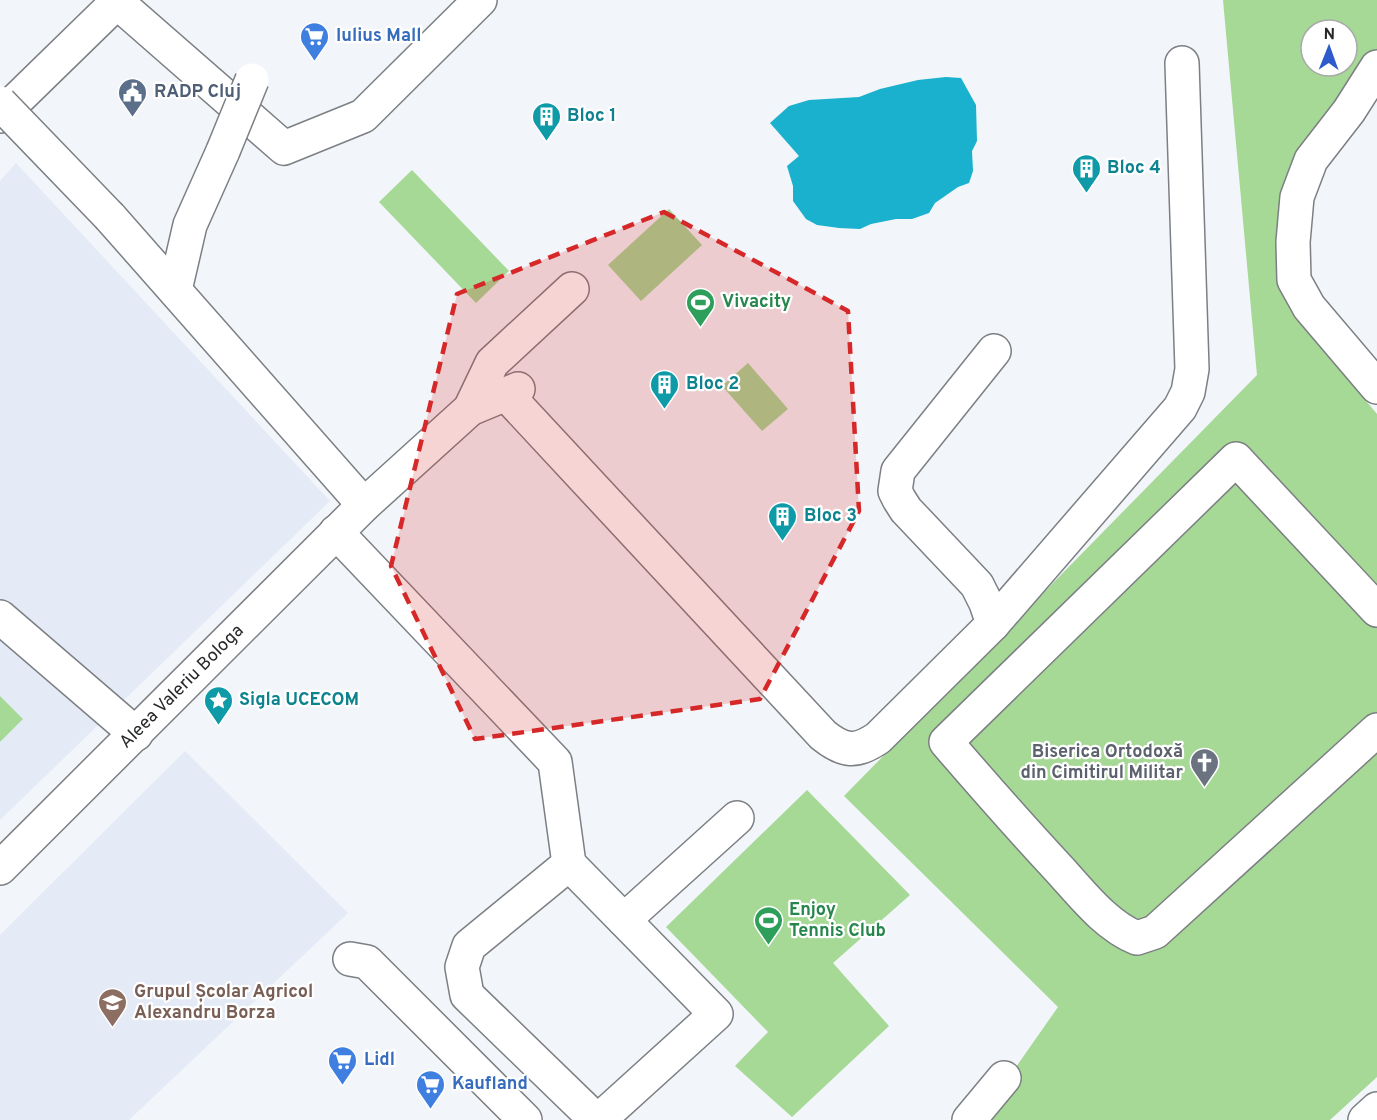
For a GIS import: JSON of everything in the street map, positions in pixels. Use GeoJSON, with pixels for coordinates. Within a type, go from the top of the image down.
{"type":"FeatureCollection","features":[{"type":"Feature","properties":{"kind":"street"},"geometry":{"type":"LineString","coordinates":[[0,116],[117,2],[284,148],[363,116],[480,0]]}},
{"type":"Feature","properties":{"kind":"street"},"geometry":{"type":"LineString","coordinates":[[470,409],[512,392],[823,735],[836,745],[850,749],[865,747],[879,738],[993,624],[1172,417],[1188,392],[1192,369],[1182,63]]}},
{"type":"Feature","properties":{"kind":"street"},"geometry":{"type":"LineString","coordinates":[[1377,67],[1349,111],[1311,160],[1297,197],[1293,242],[1294,280],[1309,307],[1377,387]]}},
{"type":"Feature","properties":{"kind":"street"},"geometry":{"type":"LineString","coordinates":[[175,290],[190,225],[252,80]]}},
{"type":"Feature","properties":{"kind":"street"},"geometry":{"type":"LineString","coordinates":[[0,104],[110,218],[364,505]]}},
{"type":"Feature","properties":{"kind":"street"},"geometry":{"type":"LineString","coordinates":[[470,409],[492,363],[572,289]]}},
{"type":"Feature","properties":{"kind":"street"},"geometry":{"type":"LineString","coordinates":[[993,624],[977,585],[906,510],[895,491],[898,471],[994,351]]}},
{"type":"Feature","properties":{"kind":"street","name":"Aleea Valeriu Bologa"},"geometry":{"type":"LineString","coordinates":[[0,868],[336,532],[470,409]]}},
{"type":"Feature","properties":{"kind":"street"},"geometry":{"type":"LineString","coordinates":[[1377,610],[1236,459],[946,742],[1085,897],[1122,932],[1137,938],[1155,932],[1377,730]]}},
{"type":"Feature","properties":{"kind":"street"},"geometry":{"type":"LineString","coordinates":[[336,532],[555,762],[569,864],[716,1014],[597,1120],[467,995],[462,967],[470,946],[569,864]]}},
{"type":"Feature","properties":{"kind":"street"},"geometry":{"type":"LineString","coordinates":[[0,617],[136,734]]}},
{"type":"Feature","properties":{"kind":"street"},"geometry":{"type":"LineString","coordinates":[[624,920],[737,818]]}},
{"type":"Feature","properties":{"kind":"street"},"geometry":{"type":"LineString","coordinates":[[350,959],[367,962],[525,1120]]}},
{"type":"Feature","properties":{"kind":"street"},"geometry":{"type":"LineString","coordinates":[[969,1120],[1004,1078]]}},
{"type":"Feature","properties":{"kind":"street"},"geometry":{"type":"LineString","coordinates":[[1365,1120],[1377,1109]]}},
{"type":"Feature","properties":{"kind":"highlighted area"},"geometry":{"type":"Polygon","coordinates":[[[664,212],[848,311],[859,511],[760,699],[475,739],[391,566],[457,294],[664,212]]]}},
{"type":"Feature","properties":{"kind":"shaded area"},"geometry":{"type":"Polygon","coordinates":[[[16,163],[330,501],[0,820],[0,181],[16,163]]]}},
{"type":"Feature","properties":{"kind":"shaded area","name":"Grupul Școlar Agricol Alexandru Borza"},"geometry":{"type":"Polygon","coordinates":[[[185,751],[348,913],[129,1120],[0,1120],[0,935],[185,751]]]}},
{"type":"Feature","properties":{"kind":"green space"},"geometry":{"type":"Polygon","coordinates":[[[1223,0],[1377,0],[1377,69],[1311,160],[1306,329],[1377,414],[1377,1077],[1330,1120],[979,1120],[1058,1007],[844,796],[1257,375],[1223,0]]]}},
{"type":"Feature","properties":{"kind":"green space"},"geometry":{"type":"Polygon","coordinates":[[[412,170],[509,271],[476,303],[379,202],[412,170]]]}},
{"type":"Feature","properties":{"kind":"green space","name":"Vivacity"},"geometry":{"type":"Polygon","coordinates":[[[669,209],[702,245],[641,301],[608,265],[669,209]]]}},
{"type":"Feature","properties":{"kind":"green space","name":"Vivacity"},"geometry":{"type":"Polygon","coordinates":[[[748,363],[788,409],[762,431],[722,386],[748,363]]]}},
{"type":"Feature","properties":{"kind":"green space"},"geometry":{"type":"Polygon","coordinates":[[[0,696],[23,719],[0,742],[0,696]]]}},
{"type":"Feature","properties":{"kind":"green space","name":"Enjoy Tennis Club"},"geometry":{"type":"Polygon","coordinates":[[[807,790],[910,895],[833,963],[889,1026],[792,1117],[735,1066],[768,1032],[666,927],[807,790]]]}},
{"type":"Feature","properties":{"kind":"water"},"geometry":{"type":"Polygon","coordinates":[[[961,78],[976,105],[977,141],[972,151],[973,171],[969,183],[958,187],[935,203],[929,213],[912,219],[896,219],[871,224],[860,229],[817,225],[806,219],[793,201],[793,186],[787,166],[799,156],[770,123],[789,106],[809,100],[859,97],[880,89],[918,80],[961,78]]]}},
{"type":"Feature","properties":{"kind":"place","name":"Iulius Mall"},"geometry":{"type":"Point","coordinates":[315,62]}},
{"type":"Feature","properties":{"kind":"place","name":"RADP Cluj"},"geometry":{"type":"Point","coordinates":[133,118]}},
{"type":"Feature","properties":{"kind":"place","name":"Bloc 1"},"geometry":{"type":"Point","coordinates":[546,142]}},
{"type":"Feature","properties":{"kind":"place","name":"Bloc 4"},"geometry":{"type":"Point","coordinates":[1086,194]}},
{"type":"Feature","properties":{"kind":"place","name":"Vivacity"},"geometry":{"type":"Point","coordinates":[701,328]}},
{"type":"Feature","properties":{"kind":"place","name":"Bloc 2"},"geometry":{"type":"Point","coordinates":[665,410]}},
{"type":"Feature","properties":{"kind":"place","name":"Bloc 3"},"geometry":{"type":"Point","coordinates":[783,542]}},
{"type":"Feature","properties":{"kind":"place","name":"Sigla UCECOM"},"geometry":{"type":"Point","coordinates":[218,726]}},
{"type":"Feature","properties":{"kind":"place","name":"Biserica Ortodoxă din Cimitirul Militar"},"geometry":{"type":"Point","coordinates":[1204,788]}},
{"type":"Feature","properties":{"kind":"place","name":"Enjoy Tennis Club"},"geometry":{"type":"Point","coordinates":[768,946]}},
{"type":"Feature","properties":{"kind":"place","name":"Grupul Școlar Agricol Alexandru Borza"},"geometry":{"type":"Point","coordinates":[113,1028]}},
{"type":"Feature","properties":{"kind":"place","name":"Lidl"},"geometry":{"type":"Point","coordinates":[343,1086]}},
{"type":"Feature","properties":{"kind":"place","name":"Kaufland"},"geometry":{"type":"Point","coordinates":[431,1110]}}]}
